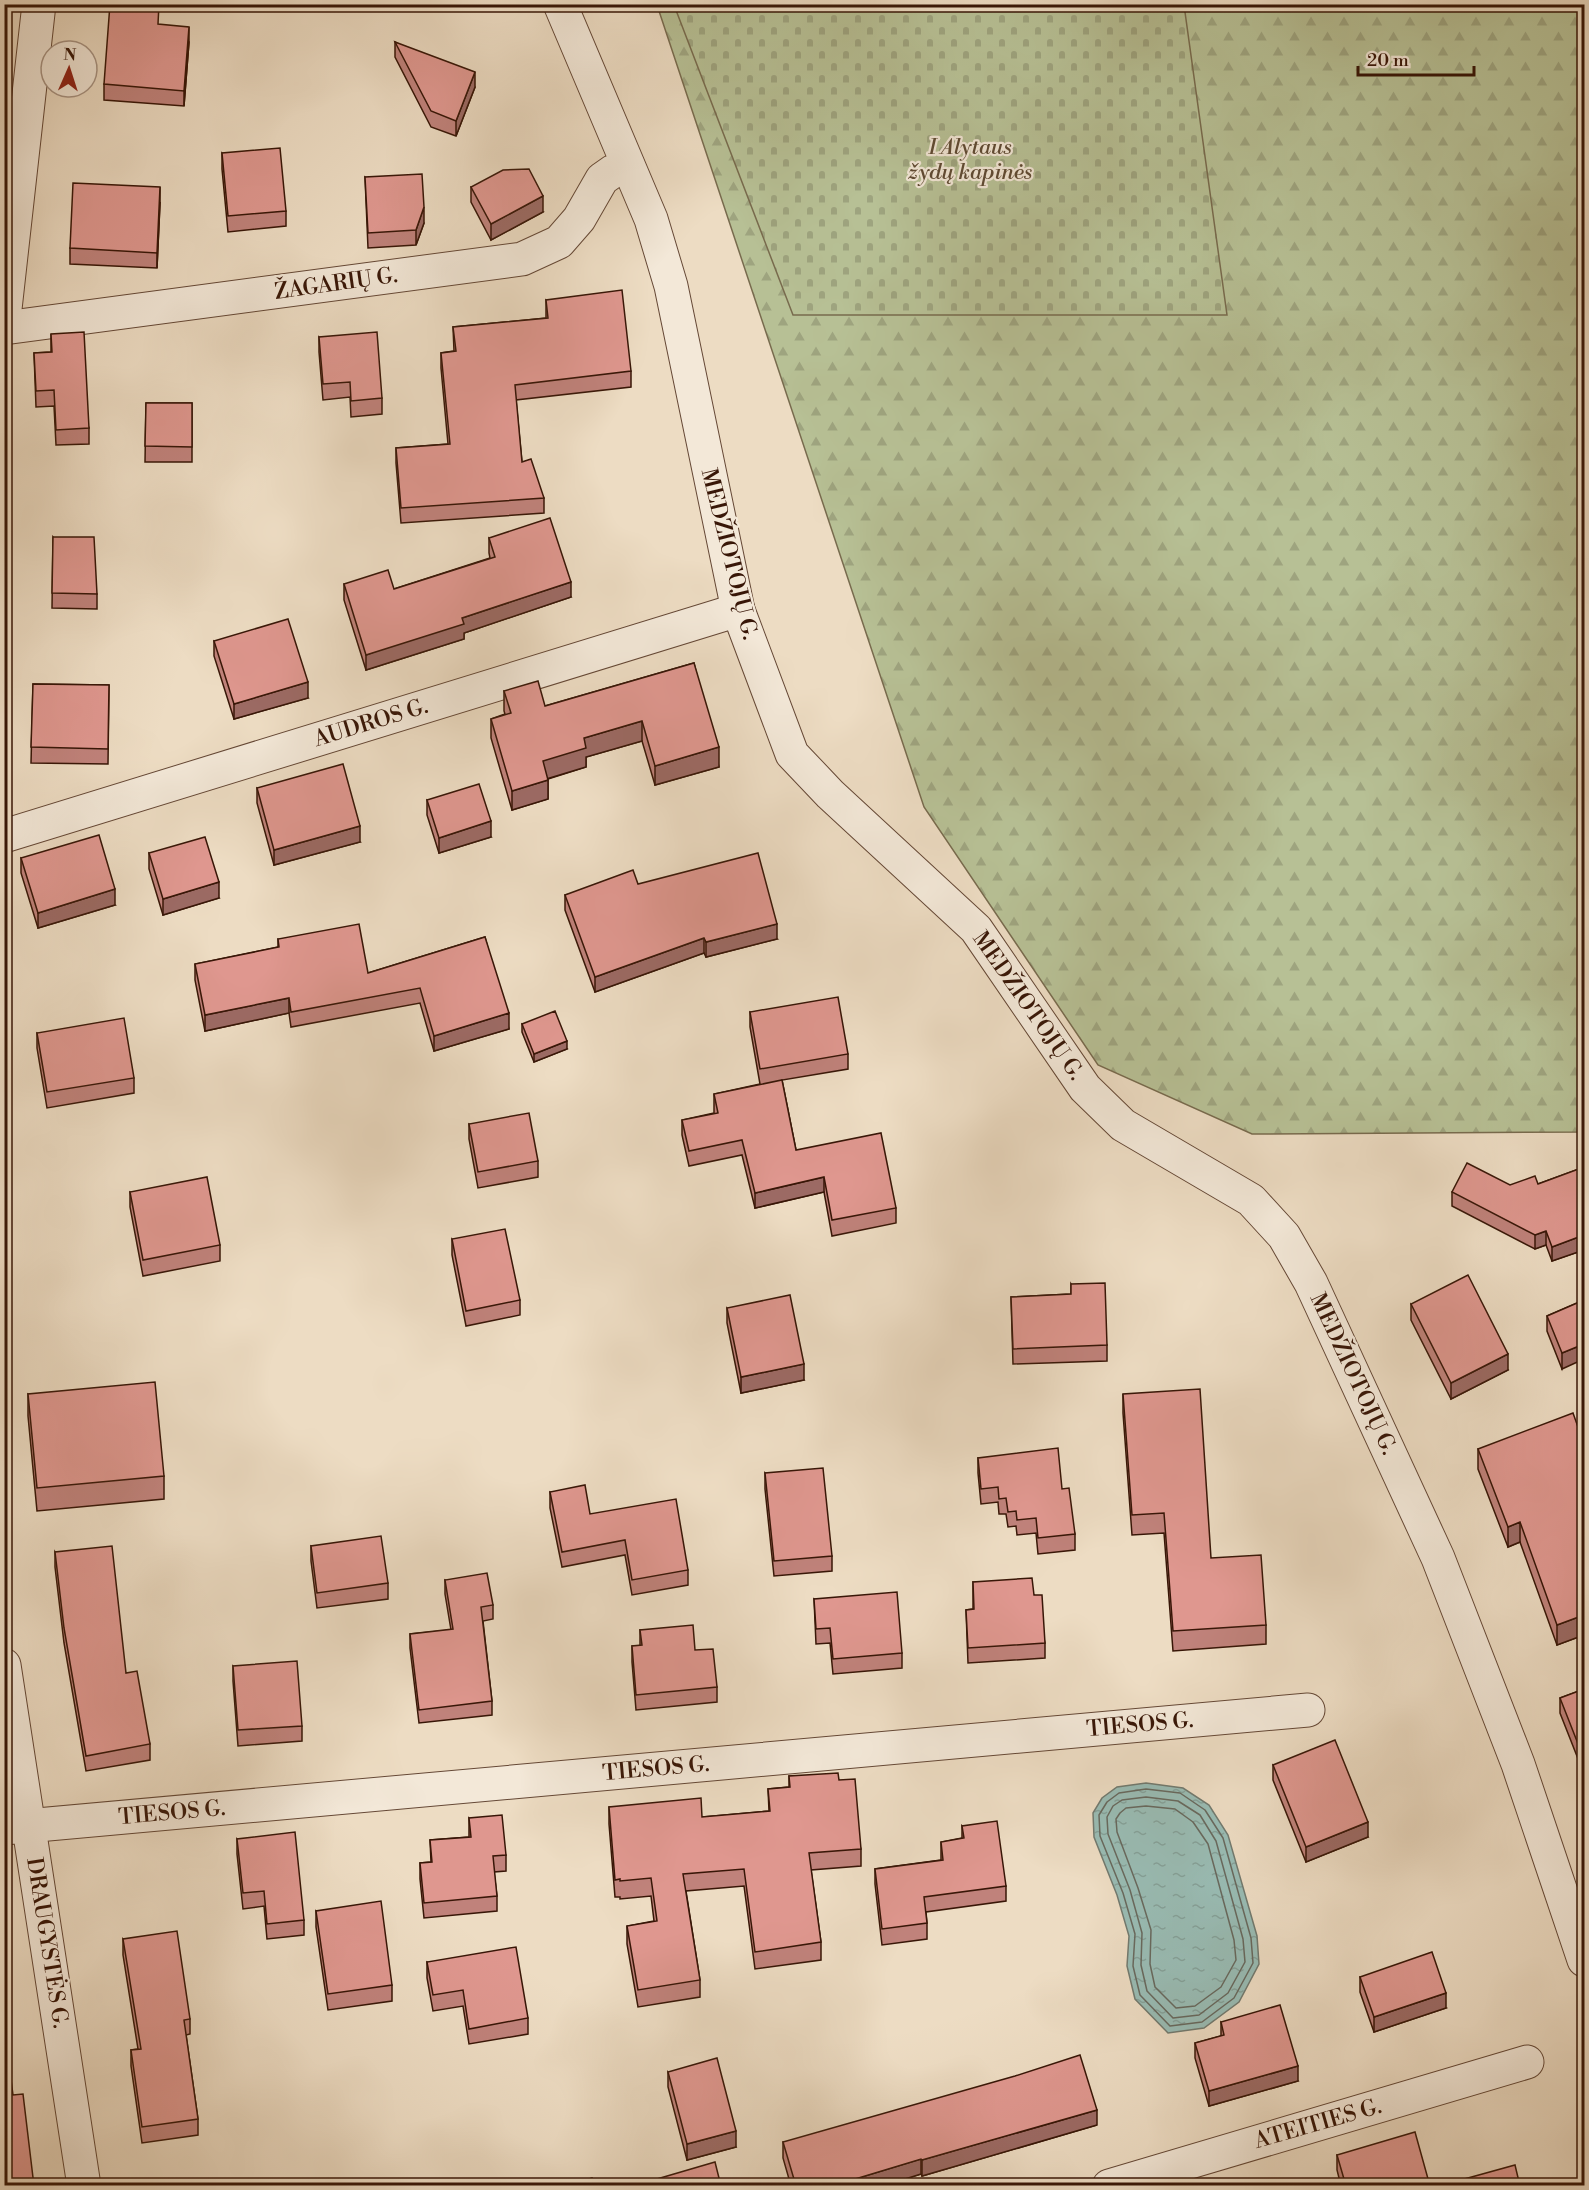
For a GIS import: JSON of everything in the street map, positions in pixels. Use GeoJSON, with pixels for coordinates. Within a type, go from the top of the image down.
{"type":"FeatureCollection","features":[{"type":"Feature","properties":{"kind":"street"},"geometry":{"type":"LineString","coordinates":[[4,318],[39,4]]}},
{"type":"Feature","properties":{"kind":"street","name":"MEDŽIOTOJŲ G."},"geometry":{"type":"LineString","coordinates":[[560,4],[651,219],[671,286],[738,610],[792,754],[830,794],[976,929],[1085,1088],[1123,1125],[1251,1200],[1284,1236],[1311,1283],[1438,1558],[1518,1764],[1584,1960]]}},
{"type":"Feature","properties":{"kind":"street","name":"ŽAGARIŲ G."},"geometry":{"type":"LineString","coordinates":[[4,328],[522,259],[559,242],[579,219],[602,179],[628,166]]}},
{"type":"Feature","properties":{"kind":"street","name":"AUDROS G."},"geometry":{"type":"LineString","coordinates":[[4,836],[738,610]]}},
{"type":"Feature","properties":{"kind":"street","name":"DRAUGYSTĖS G."},"geometry":{"type":"LineString","coordinates":[[4,1665],[17,1827],[84,2186]]}},
{"type":"Feature","properties":{"kind":"street","name":"TIESOS G."},"geometry":{"type":"LineString","coordinates":[[17,1827],[1308,1710]]}},
{"type":"Feature","properties":{"kind":"street","name":"ATEITIES G."},"geometry":{"type":"LineString","coordinates":[[1109,2186],[1527,2062]]}},
{"type":"Feature","properties":{"kind":"green space"},"geometry":{"type":"Polygon","coordinates":[[[657,5],[1584,5],[1584,1132],[1252,1134],[1098,1065],[924,807],[657,5]]]}},
{"type":"Feature","properties":{"kind":"green space","name":"I Alytaus žydų kapinės"},"geometry":{"type":"Polygon","coordinates":[[[674,5],[1184,5],[1227,315],[793,315],[674,5]]]}},
{"type":"Feature","properties":{"kind":"water"},"geometry":{"type":"Polygon","coordinates":[[[1146,1783],[1183,1788],[1209,1805],[1228,1835],[1257,1936],[1259,1964],[1239,2002],[1204,2028],[1168,2033],[1135,1999],[1127,1966],[1129,1936],[1117,1895],[1094,1837],[1093,1813],[1102,1798],[1117,1787],[1146,1783]]]}},
{"type":"Feature","properties":{"kind":"building"},"geometry":{"type":"Polygon","coordinates":[[[110,4],[159,4],[158,24],[189,27],[184,91],[104,84],[110,4]]]}},
{"type":"Feature","properties":{"kind":"building"},"geometry":{"type":"Polygon","coordinates":[[[395,42],[475,72],[456,121],[431,111],[395,42]]]}},
{"type":"Feature","properties":{"kind":"building"},"geometry":{"type":"Polygon","coordinates":[[[280,148],[286,211],[228,216],[222,153],[280,148]]]}},
{"type":"Feature","properties":{"kind":"building"},"geometry":{"type":"Polygon","coordinates":[[[529,169],[543,196],[491,224],[471,187],[503,170],[529,169]]]}},
{"type":"Feature","properties":{"kind":"building"},"geometry":{"type":"Polygon","coordinates":[[[422,174],[424,207],[416,230],[368,233],[365,177],[422,174]]]}},
{"type":"Feature","properties":{"kind":"building"},"geometry":{"type":"Polygon","coordinates":[[[73,183],[160,187],[157,253],[70,248],[73,183]]]}},
{"type":"Feature","properties":{"kind":"building"},"geometry":{"type":"Polygon","coordinates":[[[622,290],[631,371],[515,385],[522,462],[531,459],[544,498],[401,508],[396,448],[450,444],[441,353],[456,351],[453,327],[548,318],[546,300],[622,290]]]}},
{"type":"Feature","properties":{"kind":"building"},"geometry":{"type":"Polygon","coordinates":[[[84,332],[89,428],[56,430],[54,390],[36,391],[34,353],[52,352],[51,334],[84,332]]]}},
{"type":"Feature","properties":{"kind":"building"},"geometry":{"type":"Polygon","coordinates":[[[377,332],[382,398],[351,401],[350,382],[323,384],[319,337],[377,332]]]}},
{"type":"Feature","properties":{"kind":"building"},"geometry":{"type":"Polygon","coordinates":[[[146,403],[192,403],[192,447],[145,446],[146,403]]]}},
{"type":"Feature","properties":{"kind":"building"},"geometry":{"type":"Polygon","coordinates":[[[550,518],[571,582],[462,618],[464,624],[366,655],[344,584],[388,570],[394,589],[495,557],[489,538],[550,518]]]}},
{"type":"Feature","properties":{"kind":"building"},"geometry":{"type":"Polygon","coordinates":[[[53,537],[94,537],[97,594],[52,593],[53,537]]]}},
{"type":"Feature","properties":{"kind":"building"},"geometry":{"type":"Polygon","coordinates":[[[288,619],[308,682],[234,704],[214,641],[288,619]]]}},
{"type":"Feature","properties":{"kind":"building"},"geometry":{"type":"Polygon","coordinates":[[[694,663],[719,747],[655,766],[642,721],[584,738],[586,748],[543,761],[548,780],[512,791],[491,719],[511,713],[504,691],[538,681],[545,706],[694,663]]]}},
{"type":"Feature","properties":{"kind":"building"},"geometry":{"type":"Polygon","coordinates":[[[33,684],[109,685],[108,749],[31,747],[33,684]]]}},
{"type":"Feature","properties":{"kind":"building"},"geometry":{"type":"Polygon","coordinates":[[[343,764],[360,826],[274,850],[257,788],[343,764]]]}},
{"type":"Feature","properties":{"kind":"building"},"geometry":{"type":"Polygon","coordinates":[[[479,784],[491,821],[439,838],[427,800],[479,784]]]}},
{"type":"Feature","properties":{"kind":"building"},"geometry":{"type":"Polygon","coordinates":[[[99,835],[115,889],[38,913],[21,858],[99,835]]]}},
{"type":"Feature","properties":{"kind":"building"},"geometry":{"type":"Polygon","coordinates":[[[205,837],[219,882],[163,899],[149,853],[205,837]]]}},
{"type":"Feature","properties":{"kind":"building"},"geometry":{"type":"Polygon","coordinates":[[[758,853],[777,924],[706,942],[704,938],[595,977],[565,895],[633,870],[638,884],[758,853]]]}},
{"type":"Feature","properties":{"kind":"building"},"geometry":{"type":"Polygon","coordinates":[[[359,924],[368,973],[485,937],[509,1013],[434,1036],[420,988],[291,1012],[289,998],[205,1015],[195,964],[279,947],[278,939],[359,924]]]}},
{"type":"Feature","properties":{"kind":"building"},"geometry":{"type":"Polygon","coordinates":[[[838,997],[848,1054],[760,1069],[750,1012],[838,997]]]}},
{"type":"Feature","properties":{"kind":"building"},"geometry":{"type":"Polygon","coordinates":[[[555,1011],[567,1041],[534,1054],[522,1024],[555,1011]]]}},
{"type":"Feature","properties":{"kind":"building"},"geometry":{"type":"Polygon","coordinates":[[[124,1018],[134,1078],[47,1092],[37,1033],[124,1018]]]}},
{"type":"Feature","properties":{"kind":"building"},"geometry":{"type":"Polygon","coordinates":[[[782,1080],[796,1150],[881,1133],[896,1208],[832,1220],[824,1177],[755,1193],[742,1140],[689,1151],[682,1120],[718,1113],[714,1094],[782,1080]]]}},
{"type":"Feature","properties":{"kind":"building"},"geometry":{"type":"Polygon","coordinates":[[[529,1113],[538,1161],[478,1172],[469,1124],[529,1113]]]}},
{"type":"Feature","properties":{"kind":"building"},"geometry":{"type":"Polygon","coordinates":[[[1467,1163],[1510,1185],[1535,1176],[1538,1184],[1584,1167],[1584,1235],[1552,1247],[1546,1231],[1535,1235],[1452,1192],[1467,1163]]]}},
{"type":"Feature","properties":{"kind":"building"},"geometry":{"type":"Polygon","coordinates":[[[207,1177],[220,1245],[143,1260],[130,1192],[207,1177]]]}},
{"type":"Feature","properties":{"kind":"building"},"geometry":{"type":"Polygon","coordinates":[[[505,1229],[520,1300],[466,1311],[452,1239],[505,1229]]]}},
{"type":"Feature","properties":{"kind":"building"},"geometry":{"type":"Polygon","coordinates":[[[1468,1275],[1508,1354],[1451,1383],[1411,1304],[1468,1275]]]}},
{"type":"Feature","properties":{"kind":"building"},"geometry":{"type":"Polygon","coordinates":[[[1105,1283],[1107,1345],[1013,1349],[1011,1297],[1071,1294],[1071,1284],[1105,1283]]]}},
{"type":"Feature","properties":{"kind":"building"},"geometry":{"type":"Polygon","coordinates":[[[790,1295],[804,1364],[741,1377],[727,1308],[790,1295]]]}},
{"type":"Feature","properties":{"kind":"building"},"geometry":{"type":"Polygon","coordinates":[[[1584,1300],[1584,1344],[1562,1353],[1547,1316],[1584,1300]]]}},
{"type":"Feature","properties":{"kind":"building"},"geometry":{"type":"Polygon","coordinates":[[[155,1382],[164,1476],[37,1488],[28,1394],[155,1382]]]}},
{"type":"Feature","properties":{"kind":"building"},"geometry":{"type":"Polygon","coordinates":[[[1200,1389],[1211,1558],[1261,1555],[1266,1625],[1173,1631],[1164,1513],[1132,1515],[1123,1394],[1200,1389]]]}},
{"type":"Feature","properties":{"kind":"building"},"geometry":{"type":"Polygon","coordinates":[[[1573,1413],[1584,1444],[1584,1615],[1557,1625],[1520,1522],[1508,1527],[1478,1449],[1573,1413]]]}},
{"type":"Feature","properties":{"kind":"building"},"geometry":{"type":"Polygon","coordinates":[[[1058,1448],[1062,1489],[1069,1488],[1075,1534],[1038,1538],[1036,1518],[1017,1520],[1016,1511],[1008,1512],[1006,1498],[999,1499],[998,1487],[981,1489],[978,1458],[1058,1448]]]}},
{"type":"Feature","properties":{"kind":"building"},"geometry":{"type":"Polygon","coordinates":[[[823,1468],[832,1556],[774,1561],[765,1473],[823,1468]]]}},
{"type":"Feature","properties":{"kind":"building"},"geometry":{"type":"Polygon","coordinates":[[[585,1485],[590,1514],[676,1499],[688,1570],[632,1580],[625,1540],[562,1552],[550,1492],[585,1485]]]}},
{"type":"Feature","properties":{"kind":"building"},"geometry":{"type":"Polygon","coordinates":[[[381,1536],[388,1583],[317,1593],[311,1546],[381,1536]]]}},
{"type":"Feature","properties":{"kind":"building"},"geometry":{"type":"Polygon","coordinates":[[[112,1546],[126,1673],[137,1671],[150,1744],[86,1756],[64,1628],[55,1552],[112,1546]]]}},
{"type":"Feature","properties":{"kind":"building"},"geometry":{"type":"Polygon","coordinates":[[[487,1573],[493,1605],[481,1607],[492,1701],[419,1710],[410,1634],[453,1629],[445,1580],[487,1573]]]}},
{"type":"Feature","properties":{"kind":"building"},"geometry":{"type":"Polygon","coordinates":[[[1032,1578],[1034,1595],[1042,1595],[1045,1643],[968,1648],[966,1610],[974,1609],[973,1582],[1032,1578]]]}},
{"type":"Feature","properties":{"kind":"building"},"geometry":{"type":"Polygon","coordinates":[[[897,1592],[902,1653],[833,1659],[830,1628],[816,1629],[814,1599],[897,1592]]]}},
{"type":"Feature","properties":{"kind":"building"},"geometry":{"type":"Polygon","coordinates":[[[693,1625],[695,1650],[713,1649],[717,1687],[636,1695],[632,1646],[642,1645],[640,1630],[693,1625]]]}},
{"type":"Feature","properties":{"kind":"building"},"geometry":{"type":"Polygon","coordinates":[[[297,1661],[302,1726],[238,1730],[233,1666],[297,1661]]]}},
{"type":"Feature","properties":{"kind":"building"},"geometry":{"type":"Polygon","coordinates":[[[1584,1689],[1584,1759],[1560,1698],[1584,1689]]]}},
{"type":"Feature","properties":{"kind":"building"},"geometry":{"type":"Polygon","coordinates":[[[1335,1740],[1368,1822],[1306,1847],[1273,1765],[1335,1740]]]}},
{"type":"Feature","properties":{"kind":"building"},"geometry":{"type":"Polygon","coordinates":[[[838,1773],[839,1780],[855,1779],[861,1849],[809,1853],[821,1942],[755,1952],[744,1869],[683,1874],[700,1980],[638,1990],[627,1926],[657,1921],[651,1878],[615,1880],[609,1807],[701,1798],[702,1817],[770,1811],[768,1789],[790,1787],[789,1776],[838,1773]]]}},
{"type":"Feature","properties":{"kind":"building"},"geometry":{"type":"Polygon","coordinates":[[[502,1815],[506,1855],[493,1856],[497,1896],[424,1903],[420,1863],[432,1862],[430,1840],[471,1837],[469,1818],[502,1815]]]}},
{"type":"Feature","properties":{"kind":"building"},"geometry":{"type":"Polygon","coordinates":[[[997,1821],[1006,1886],[924,1897],[927,1923],[882,1929],[875,1869],[943,1860],[941,1842],[964,1838],[962,1826],[997,1821]]]}},
{"type":"Feature","properties":{"kind":"building"},"geometry":{"type":"Polygon","coordinates":[[[295,1832],[304,1920],[267,1924],[264,1891],[243,1893],[237,1839],[295,1832]]]}},
{"type":"Feature","properties":{"kind":"building"},"geometry":{"type":"Polygon","coordinates":[[[381,1901],[392,1985],[328,1994],[316,1911],[381,1901]]]}},
{"type":"Feature","properties":{"kind":"building"},"geometry":{"type":"Polygon","coordinates":[[[177,1931],[190,2019],[184,2020],[198,2119],[142,2127],[131,2050],[141,2049],[123,1939],[177,1931]]]}},
{"type":"Feature","properties":{"kind":"building"},"geometry":{"type":"Polygon","coordinates":[[[516,1947],[528,2018],[469,2029],[463,1990],[433,1995],[427,1962],[516,1947]]]}},
{"type":"Feature","properties":{"kind":"building"},"geometry":{"type":"Polygon","coordinates":[[[1432,1952],[1446,1993],[1374,2017],[1360,1977],[1432,1952]]]}},
{"type":"Feature","properties":{"kind":"building"},"geometry":{"type":"Polygon","coordinates":[[[1280,2005],[1298,2066],[1209,2091],[1195,2043],[1224,2035],[1221,2022],[1280,2005]]]}},
{"type":"Feature","properties":{"kind":"building"},"geometry":{"type":"Polygon","coordinates":[[[4,2025],[13,2095],[23,2094],[34,2186],[4,2186],[4,2025]]]}},
{"type":"Feature","properties":{"kind":"building"},"geometry":{"type":"Polygon","coordinates":[[[1080,2055],[1097,2110],[832,2186],[796,2186],[783,2142],[1015,2076],[1080,2055]]]}},
{"type":"Feature","properties":{"kind":"building"},"geometry":{"type":"Polygon","coordinates":[[[717,2058],[736,2131],[687,2144],[668,2072],[717,2058]]]}},
{"type":"Feature","properties":{"kind":"building"},"geometry":{"type":"Polygon","coordinates":[[[1415,2132],[1430,2186],[1346,2186],[1337,2155],[1415,2132]]]}},
{"type":"Feature","properties":{"kind":"building"},"geometry":{"type":"Polygon","coordinates":[[[715,2162],[721,2186],[633,2186],[715,2162]]]}},
{"type":"Feature","properties":{"kind":"building"},"geometry":{"type":"Polygon","coordinates":[[[1515,2165],[1520,2186],[1439,2186],[1515,2165]]]}},
{"type":"Feature","properties":{"kind":"building"},"geometry":{"type":"Polygon","coordinates":[[[592,2178],[594,2186],[566,2186],[592,2178]]]}},
{"type":"Feature","properties":{"kind":"building"},"geometry":{"type":"Polygon","coordinates":[[[196,2179],[198,2186],[163,2186],[196,2179]]]}}]}
